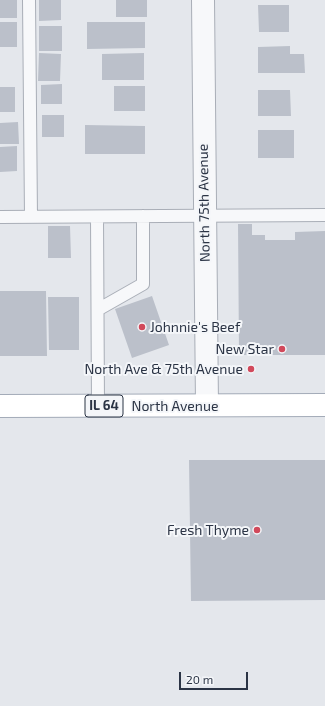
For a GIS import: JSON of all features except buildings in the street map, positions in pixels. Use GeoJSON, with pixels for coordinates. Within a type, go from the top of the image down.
{"type":"FeatureCollection","features":[{"type":"Feature","properties":{"kind":"main road","name":"North Avenue"},"geometry":{"type":"LineString","coordinates":[[0,406],[325,405]]}},
{"type":"Feature","properties":{"kind":"street","name":"North 75th Avenue"},"geometry":{"type":"LineString","coordinates":[[203,0],[207,405]]}},
{"type":"Feature","properties":{"kind":"lane"},"geometry":{"type":"LineString","coordinates":[[29,0],[31,217]]}},
{"type":"Feature","properties":{"kind":"lane"},"geometry":{"type":"LineString","coordinates":[[0,217],[325,215]]}},
{"type":"Feature","properties":{"kind":"lane"},"geometry":{"type":"LineString","coordinates":[[99,309],[143,284],[143,216]]}},
{"type":"Feature","properties":{"kind":"lane"},"geometry":{"type":"LineString","coordinates":[[97,217],[99,309],[98,406]]}},
{"type":"Feature","properties":{"kind":"place","name":"Johnnie's Beef"},"geometry":{"type":"Point","coordinates":[142,327]}},
{"type":"Feature","properties":{"kind":"place","name":"New Star"},"geometry":{"type":"Point","coordinates":[282,349]}},
{"type":"Feature","properties":{"kind":"place","name":"North Ave & 75th Avenue"},"geometry":{"type":"Point","coordinates":[251,369]}},
{"type":"Feature","properties":{"kind":"place","name":"Fresh Thyme"},"geometry":{"type":"Point","coordinates":[257,530]}}]}
